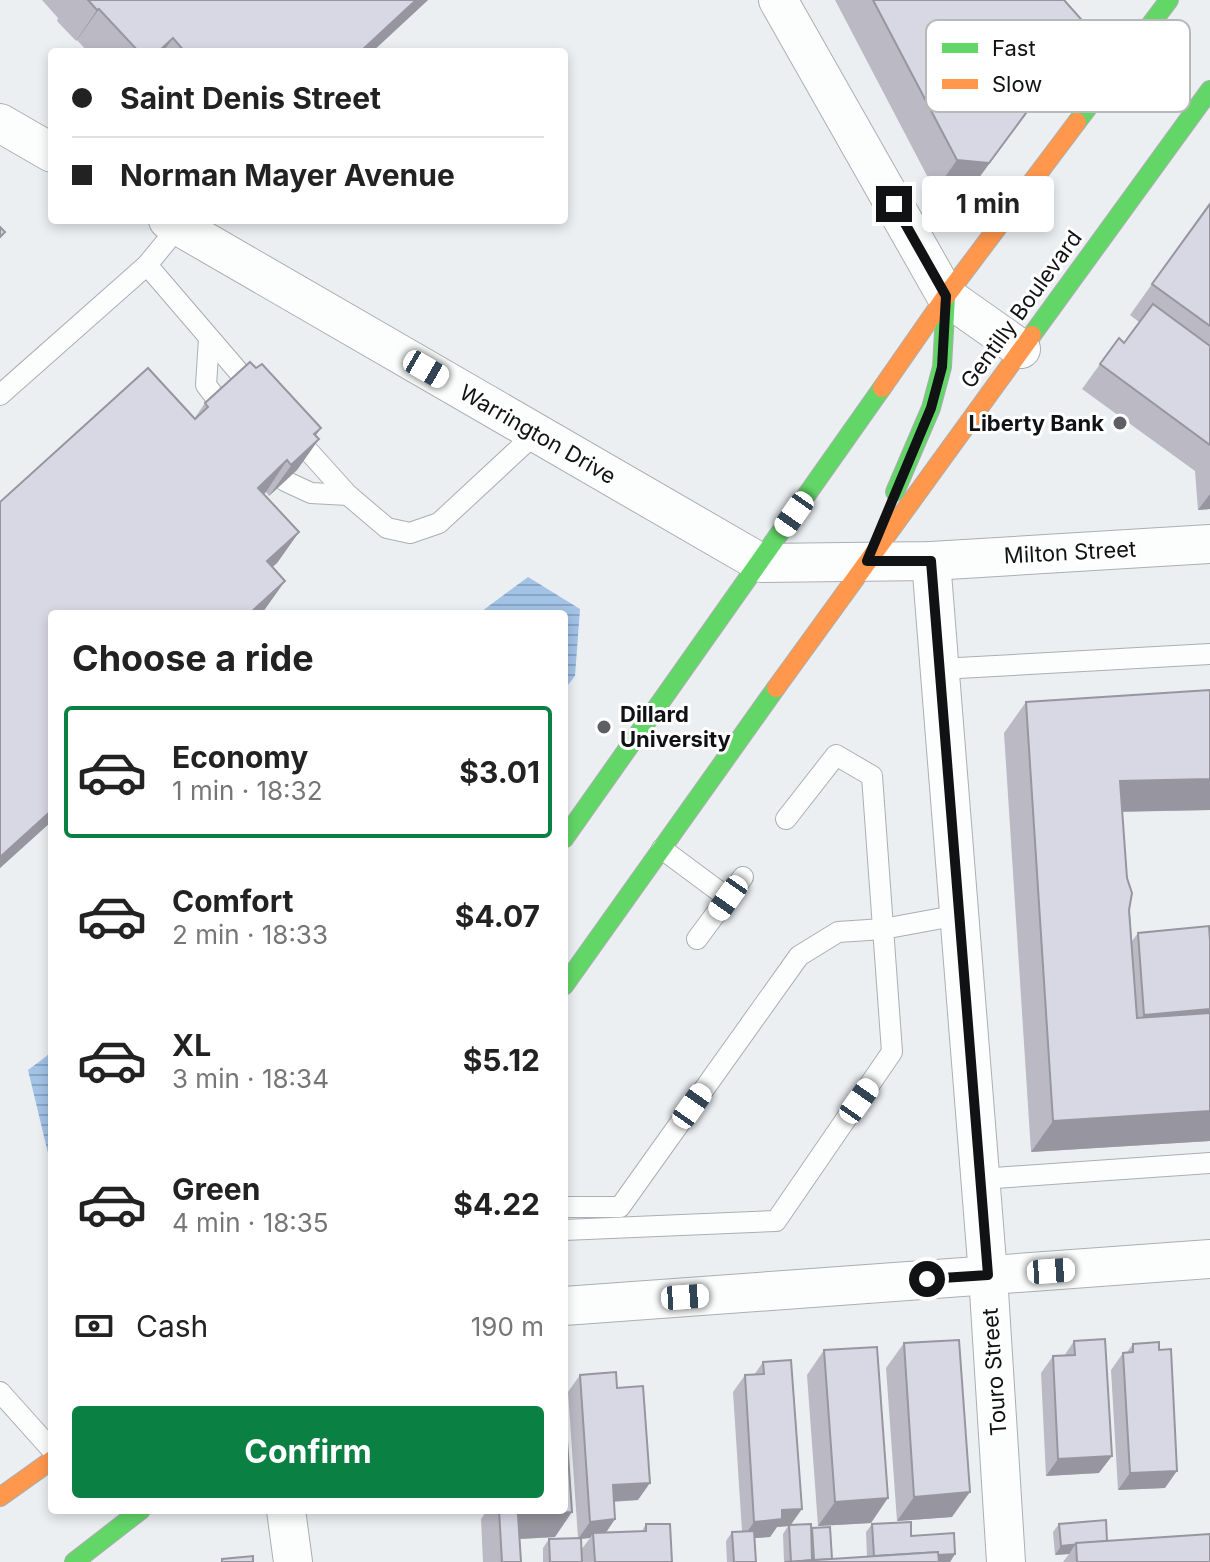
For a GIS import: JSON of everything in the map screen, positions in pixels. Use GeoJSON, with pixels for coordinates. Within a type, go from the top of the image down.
{"type":"FeatureCollection","features":[{"type":"Feature","properties":{"kind":"main road"},"geometry":{"type":"LineString","coordinates":[[1154,20],[1169,0]]}},
{"type":"Feature","properties":{"kind":"main road","name":"Gentilly Boulevard"},"geometry":{"type":"LineString","coordinates":[[568,980],[867,561],[1210,90]]}},
{"type":"Feature","properties":{"kind":"main road"},"geometry":{"type":"LineString","coordinates":[[568,833],[946,296],[1085,112]]}},
{"type":"Feature","properties":{"kind":"main road"},"geometry":{"type":"LineString","coordinates":[[867,561],[931,408],[942,367],[946,296]]}},
{"type":"Feature","properties":{"kind":"main road"},"geometry":{"type":"LineString","coordinates":[[0,1497],[48,1463]]}},
{"type":"Feature","properties":{"kind":"main road"},"geometry":{"type":"LineString","coordinates":[[74,1562],[136,1514]]}},
{"type":"Feature","properties":{"kind":"street"},"geometry":{"type":"LineString","coordinates":[[778,0],[946,296],[1021,349]]}},
{"type":"Feature","properties":{"kind":"street"},"geometry":{"type":"LineString","coordinates":[[0,123],[48,151]]}},
{"type":"Feature","properties":{"kind":"street","name":"Warrington Drive"},"geometry":{"type":"LineString","coordinates":[[175,224],[761,563]]}},
{"type":"Feature","properties":{"kind":"street","name":"Milton Street"},"geometry":{"type":"LineString","coordinates":[[931,561],[1210,544]]}},
{"type":"Feature","properties":{"kind":"street"},"geometry":{"type":"LineString","coordinates":[[761,563],[931,561]]}},
{"type":"Feature","properties":{"kind":"street","name":"Touro Street"},"geometry":{"type":"LineString","coordinates":[[931,561],[988,1275],[1006,1562]]}},
{"type":"Feature","properties":{"kind":"street"},"geometry":{"type":"LineString","coordinates":[[568,1306],[1210,1259]]}},
{"type":"Feature","properties":{"kind":"street"},"geometry":{"type":"LineString","coordinates":[[287,1514],[293,1562]]}},
{"type":"Feature","properties":{"kind":"lane"},"geometry":{"type":"LineString","coordinates":[[0,395],[147,265],[172,224]]}},
{"type":"Feature","properties":{"kind":"lane"},"geometry":{"type":"LineString","coordinates":[[147,265],[348,495],[387,528],[410,533],[439,523],[536,433]]}},
{"type":"Feature","properties":{"kind":"lane"},"geometry":{"type":"LineString","coordinates":[[209,339],[206,385],[219,402]]}},
{"type":"Feature","properties":{"kind":"lane"},"geometry":{"type":"LineString","coordinates":[[285,481],[311,493],[348,495]]}},
{"type":"Feature","properties":{"kind":"lane"},"geometry":{"type":"LineString","coordinates":[[940,669],[1210,654]]}},
{"type":"Feature","properties":{"kind":"lane"},"geometry":{"type":"LineString","coordinates":[[568,1230],[776,1221],[892,1052],[872,776],[836,755],[786,819]]}},
{"type":"Feature","properties":{"kind":"lane"},"geometry":{"type":"LineString","coordinates":[[662,849],[728,898]]}},
{"type":"Feature","properties":{"kind":"lane"},"geometry":{"type":"LineString","coordinates":[[697,939],[743,877]]}},
{"type":"Feature","properties":{"kind":"lane"},"geometry":{"type":"LineString","coordinates":[[568,1207],[620,1207],[799,956],[838,932],[883,929],[959,915]]}},
{"type":"Feature","properties":{"kind":"lane"},"geometry":{"type":"LineString","coordinates":[[980,1179],[1210,1163]]}},
{"type":"Feature","properties":{"kind":"lane"},"geometry":{"type":"LineString","coordinates":[[0,1392],[48,1446]]}},
{"type":"Feature","properties":{"kind":"water"},"geometry":{"type":"Polygon","coordinates":[[[528,577],[580,609],[575,676],[568,685],[568,610],[483,610],[528,577]]]}},
{"type":"Feature","properties":{"kind":"water"},"geometry":{"type":"Polygon","coordinates":[[[48,1055],[48,1153],[28,1070],[48,1055]]]}},
{"type":"Feature","properties":{"kind":"building"},"geometry":{"type":"Polygon","coordinates":[[[88,0],[416,0],[364,48],[182,48],[173,38],[162,48],[135,48],[88,0]]]}},
{"type":"Feature","properties":{"kind":"building"},"geometry":{"type":"Polygon","coordinates":[[[873,0],[1064,0],[1082,20],[926,20],[926,101],[873,0]]]}},
{"type":"Feature","properties":{"kind":"building"},"geometry":{"type":"Polygon","coordinates":[[[932,112],[1027,112],[989,163],[957,160],[932,112]]]}},
{"type":"Feature","properties":{"kind":"building"},"geometry":{"type":"Polygon","coordinates":[[[1210,204],[1210,326],[1152,284],[1210,204]]]}},
{"type":"Feature","properties":{"kind":"building"},"geometry":{"type":"Polygon","coordinates":[[[1153,304],[1210,346],[1210,445],[1100,364],[1119,338],[1124,343],[1153,304]]]}},
{"type":"Feature","properties":{"kind":"building"},"geometry":{"type":"Polygon","coordinates":[[[250,362],[256,368],[262,364],[321,428],[314,434],[319,439],[291,465],[287,460],[258,488],[299,532],[267,561],[285,581],[253,610],[48,610],[48,814],[0,857],[0,502],[148,368],[195,419],[208,407],[205,403],[250,362]]]}},
{"type":"Feature","properties":{"kind":"building"},"geometry":{"type":"Polygon","coordinates":[[[1210,690],[1210,779],[1120,781],[1127,878],[1132,893],[1129,910],[1137,1018],[1210,1013],[1210,1111],[1053,1121],[1026,702],[1210,690]]]}},
{"type":"Feature","properties":{"kind":"building"},"geometry":{"type":"Polygon","coordinates":[[[1209,926],[1210,1009],[1144,1015],[1138,933],[1209,926]]]}},
{"type":"Feature","properties":{"kind":"building"},"geometry":{"type":"Polygon","coordinates":[[[1105,1339],[1112,1456],[1058,1459],[1053,1356],[1075,1355],[1074,1341],[1105,1339]]]}},
{"type":"Feature","properties":{"kind":"building"},"geometry":{"type":"Polygon","coordinates":[[[959,1340],[970,1492],[914,1497],[904,1343],[959,1340]]]}},
{"type":"Feature","properties":{"kind":"building"},"geometry":{"type":"Polygon","coordinates":[[[1159,1342],[1159,1350],[1171,1349],[1177,1471],[1130,1473],[1123,1353],[1133,1352],[1133,1344],[1159,1342]]]}},
{"type":"Feature","properties":{"kind":"building"},"geometry":{"type":"Polygon","coordinates":[[[877,1347],[888,1498],[835,1502],[824,1350],[877,1347]]]}},
{"type":"Feature","properties":{"kind":"building"},"geometry":{"type":"Polygon","coordinates":[[[791,1360],[802,1509],[782,1510],[782,1519],[754,1522],[745,1375],[764,1374],[763,1362],[791,1360]]]}},
{"type":"Feature","properties":{"kind":"building"},"geometry":{"type":"Polygon","coordinates":[[[616,1372],[617,1388],[643,1386],[650,1483],[613,1485],[615,1519],[590,1522],[580,1375],[616,1372]]]}},
{"type":"Feature","properties":{"kind":"building"},"geometry":{"type":"Polygon","coordinates":[[[568,1454],[572,1512],[568,1512],[568,1454]]]}},
{"type":"Feature","properties":{"kind":"building"},"geometry":{"type":"Polygon","coordinates":[[[499,1514],[536,1514],[518,1515],[521,1562],[502,1562],[499,1514]]]}},
{"type":"Feature","properties":{"kind":"building"},"geometry":{"type":"Polygon","coordinates":[[[1106,1520],[1107,1541],[1061,1546],[1059,1524],[1106,1520]]]}},
{"type":"Feature","properties":{"kind":"building"},"geometry":{"type":"Polygon","coordinates":[[[911,1522],[911,1536],[954,1533],[955,1554],[938,1555],[938,1552],[874,1556],[872,1524],[911,1522]]]}},
{"type":"Feature","properties":{"kind":"building"},"geometry":{"type":"Polygon","coordinates":[[[646,1524],[670,1524],[672,1562],[595,1562],[593,1533],[646,1531],[646,1524]]]}},
{"type":"Feature","properties":{"kind":"building"},"geometry":{"type":"Polygon","coordinates":[[[811,1524],[812,1560],[791,1562],[789,1525],[811,1524]]]}},
{"type":"Feature","properties":{"kind":"building"},"geometry":{"type":"Polygon","coordinates":[[[830,1527],[832,1559],[814,1560],[812,1528],[830,1527]]]}},
{"type":"Feature","properties":{"kind":"building"},"geometry":{"type":"Polygon","coordinates":[[[754,1531],[756,1562],[734,1562],[732,1532],[754,1531]]]}},
{"type":"Feature","properties":{"kind":"building"},"geometry":{"type":"Polygon","coordinates":[[[1210,1534],[1210,1562],[1077,1562],[1076,1543],[1210,1534]]]}},
{"type":"Feature","properties":{"kind":"building"},"geometry":{"type":"Polygon","coordinates":[[[581,1538],[582,1562],[550,1562],[549,1539],[581,1538]]]}},
{"type":"Feature","properties":{"kind":"building"},"geometry":{"type":"Polygon","coordinates":[[[938,1552],[939,1562],[785,1562],[938,1552]]]}},
{"type":"Feature","properties":{"kind":"building"},"geometry":{"type":"Polygon","coordinates":[[[253,1556],[253,1562],[222,1562],[222,1559],[253,1556]]]}},
{"type":"Feature","properties":{"kind":"traffic: fast"},"geometry":{"type":"LineString","coordinates":[[1154,20],[1169,0]]}},
{"type":"Feature","properties":{"kind":"traffic: fast"},"geometry":{"type":"LineString","coordinates":[[1032,335],[1210,90]]}},
{"type":"Feature","properties":{"kind":"traffic: fast"},"geometry":{"type":"LineString","coordinates":[[1077,122],[1085,112]]}},
{"type":"Feature","properties":{"kind":"traffic: fast"},"geometry":{"type":"LineString","coordinates":[[895,492],[931,408],[942,367],[946,296]]}},
{"type":"Feature","properties":{"kind":"traffic: fast"},"geometry":{"type":"LineString","coordinates":[[568,833],[882,388]]}},
{"type":"Feature","properties":{"kind":"traffic: fast"},"geometry":{"type":"LineString","coordinates":[[568,980],[776,688]]}},
{"type":"Feature","properties":{"kind":"traffic: fast"},"geometry":{"type":"LineString","coordinates":[[74,1562],[136,1514]]}},
{"type":"Feature","properties":{"kind":"traffic: slow"},"geometry":{"type":"LineString","coordinates":[[882,388],[946,296],[1077,122]]}},
{"type":"Feature","properties":{"kind":"traffic: slow"},"geometry":{"type":"LineString","coordinates":[[776,688],[1032,335]]}},
{"type":"Feature","properties":{"kind":"traffic: slow"},"geometry":{"type":"LineString","coordinates":[[0,1497],[48,1463]]}},
{"type":"Feature","properties":{"kind":"place","name":"Liberty Bank"},"geometry":{"type":"Point","coordinates":[1120,423]}},
{"type":"Feature","properties":{"kind":"place","name":"Dillard University"},"geometry":{"type":"Point","coordinates":[604,727]}},
{"type":"Feature","properties":{"kind":"route"},"geometry":{"type":"LineString","coordinates":[[894,204],[946,296],[942,367],[931,408],[867,561],[931,561],[988,1275],[927,1279]]}}]}
